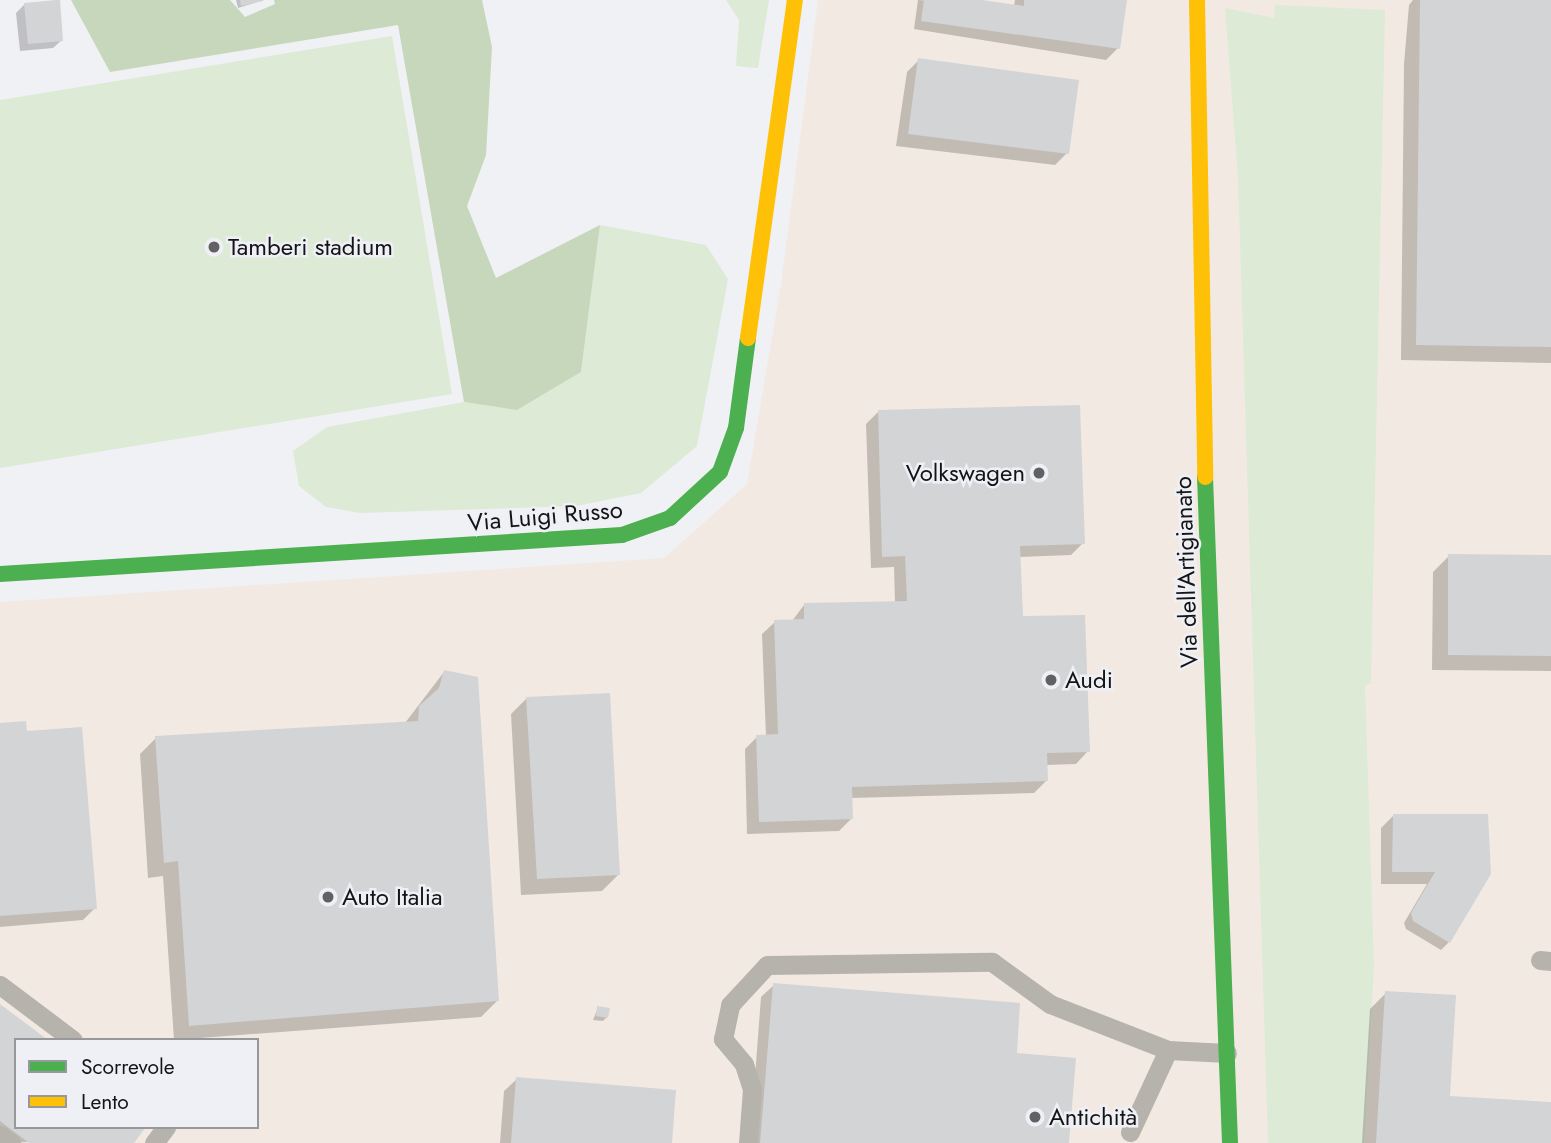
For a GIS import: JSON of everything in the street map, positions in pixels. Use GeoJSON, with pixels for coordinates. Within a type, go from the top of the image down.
{"type":"FeatureCollection","features":[{"type":"Feature","properties":{"kind":"street","name":"Via Luigi Russo"},"geometry":{"type":"LineString","coordinates":[[0,574],[603,537],[646,528],[687,505],[720,472],[736,428],[795,0]]}},
{"type":"Feature","properties":{"kind":"street","name":"Via dell'Artigianato"},"geometry":{"type":"LineString","coordinates":[[1197,0],[1202,385],[1230,1143]]}},
{"type":"Feature","properties":{"kind":"lane"},"geometry":{"type":"LineString","coordinates":[[748,1143],[752,1089],[744,1064],[723,1039],[730,1005],[767,965],[992,962],[1050,1004],[1168,1050],[1227,1053]]}},
{"type":"Feature","properties":{"kind":"lane"},"geometry":{"type":"LineString","coordinates":[[0,985],[70,1038]]}},
{"type":"Feature","properties":{"kind":"lane"},"geometry":{"type":"LineString","coordinates":[[1130,1132],[1168,1050]]}},
{"type":"Feature","properties":{"kind":"lane"},"geometry":{"type":"LineString","coordinates":[[0,1135],[11,1143]]}},
{"type":"Feature","properties":{"kind":"shaded area"},"geometry":{"type":"Polygon","coordinates":[[[818,0],[1551,0],[1551,1143],[0,1143],[0,602],[664,558],[747,484],[781,284],[818,0]]]}},
{"type":"Feature","properties":{"kind":"green space"},"geometry":{"type":"Polygon","coordinates":[[[71,0],[230,0],[245,17],[275,4],[274,0],[482,0],[492,47],[486,155],[467,206],[496,278],[600,225],[581,372],[517,410],[464,402],[398,25],[110,72],[71,0]]]}},
{"type":"Feature","properties":{"kind":"green space"},"geometry":{"type":"Polygon","coordinates":[[[726,0],[769,0],[758,68],[736,66],[739,20],[726,0]]]}},
{"type":"Feature","properties":{"kind":"green space"},"geometry":{"type":"Polygon","coordinates":[[[1275,5],[1385,10],[1371,684],[1365,685],[1374,966],[1364,1143],[1268,1143],[1238,177],[1225,8],[1274,18],[1275,5]]]}},
{"type":"Feature","properties":{"kind":"green space","name":"Tamberi stadium"},"geometry":{"type":"Polygon","coordinates":[[[392,36],[452,394],[0,468],[0,100],[392,36]]]}},
{"type":"Feature","properties":{"kind":"green space"},"geometry":{"type":"Polygon","coordinates":[[[600,225],[706,245],[728,279],[697,446],[641,493],[576,506],[360,513],[326,507],[299,486],[293,451],[327,427],[464,402],[517,410],[581,372],[600,225]]]}},
{"type":"Feature","properties":{"kind":"building"},"geometry":{"type":"Polygon","coordinates":[[[60,0],[63,41],[28,44],[24,3],[60,0]]]}},
{"type":"Feature","properties":{"kind":"building"},"geometry":{"type":"Polygon","coordinates":[[[240,0],[263,0],[263,1],[241,6],[240,0]]]}},
{"type":"Feature","properties":{"kind":"building"},"geometry":{"type":"Polygon","coordinates":[[[924,0],[982,0],[1024,6],[1024,0],[1127,0],[1120,49],[921,21],[924,0]]]}},
{"type":"Feature","properties":{"kind":"building"},"geometry":{"type":"Polygon","coordinates":[[[1420,0],[1551,0],[1551,347],[1416,345],[1420,0]]]}},
{"type":"Feature","properties":{"kind":"building"},"geometry":{"type":"Polygon","coordinates":[[[918,58],[1079,80],[1069,154],[908,134],[918,58]]]}},
{"type":"Feature","properties":{"kind":"building"},"geometry":{"type":"Polygon","coordinates":[[[1080,405],[1085,544],[1020,546],[1023,616],[1085,615],[1090,752],[1047,753],[1048,781],[852,787],[853,819],[759,822],[756,735],[778,734],[774,620],[804,619],[804,603],[907,601],[905,556],[882,557],[878,410],[1080,405]]]}},
{"type":"Feature","properties":{"kind":"building"},"geometry":{"type":"Polygon","coordinates":[[[1448,554],[1551,555],[1551,656],[1448,655],[1448,554]]]}},
{"type":"Feature","properties":{"kind":"building"},"geometry":{"type":"Polygon","coordinates":[[[444,670],[478,677],[499,1001],[189,1026],[178,861],[164,863],[155,736],[418,721],[419,706],[439,688],[444,670]]]}},
{"type":"Feature","properties":{"kind":"building"},"geometry":{"type":"Polygon","coordinates":[[[610,693],[620,875],[537,879],[526,697],[610,693]]]}},
{"type":"Feature","properties":{"kind":"building"},"geometry":{"type":"Polygon","coordinates":[[[26,721],[27,731],[82,727],[97,909],[0,916],[0,723],[26,721]]]}},
{"type":"Feature","properties":{"kind":"building"},"geometry":{"type":"Polygon","coordinates":[[[1393,814],[1488,814],[1491,874],[1450,943],[1413,921],[1411,913],[1435,872],[1392,872],[1393,814]]]}},
{"type":"Feature","properties":{"kind":"building"},"geometry":{"type":"Polygon","coordinates":[[[773,983],[1020,1003],[1017,1053],[1076,1058],[1069,1143],[760,1143],[773,983]]]}},
{"type":"Feature","properties":{"kind":"building"},"geometry":{"type":"Polygon","coordinates":[[[1385,991],[1456,995],[1450,1096],[1551,1102],[1551,1143],[1376,1143],[1385,991]]]}},
{"type":"Feature","properties":{"kind":"building"},"geometry":{"type":"Polygon","coordinates":[[[0,1004],[45,1038],[14,1038],[14,1129],[144,1129],[134,1143],[29,1143],[0,1121],[0,1004]]]}},
{"type":"Feature","properties":{"kind":"building"},"geometry":{"type":"Polygon","coordinates":[[[597,1006],[610,1008],[608,1018],[596,1016],[597,1006]]]}},
{"type":"Feature","properties":{"kind":"building"},"geometry":{"type":"Polygon","coordinates":[[[516,1077],[676,1090],[672,1143],[511,1143],[516,1077]]]}},
{"type":"Feature","properties":{"kind":"traffic: fast"},"geometry":{"type":"LineString","coordinates":[[0,574],[622,535],[670,518],[720,472],[736,428],[748,338]]}},
{"type":"Feature","properties":{"kind":"traffic: fast"},"geometry":{"type":"LineString","coordinates":[[1205,477],[1230,1143]]}},
{"type":"Feature","properties":{"kind":"traffic: slow"},"geometry":{"type":"LineString","coordinates":[[748,338],[795,0]]}},
{"type":"Feature","properties":{"kind":"traffic: slow"},"geometry":{"type":"LineString","coordinates":[[1197,0],[1205,477]]}},
{"type":"Feature","properties":{"kind":"place","name":"Tamberi stadium"},"geometry":{"type":"Point","coordinates":[214,247]}},
{"type":"Feature","properties":{"kind":"place","name":"Volkswagen"},"geometry":{"type":"Point","coordinates":[1039,473]}},
{"type":"Feature","properties":{"kind":"place","name":"Audi"},"geometry":{"type":"Point","coordinates":[1051,680]}},
{"type":"Feature","properties":{"kind":"place","name":"Auto Italia"},"geometry":{"type":"Point","coordinates":[328,897]}},
{"type":"Feature","properties":{"kind":"place","name":"Antichità"},"geometry":{"type":"Point","coordinates":[1035,1117]}}]}
